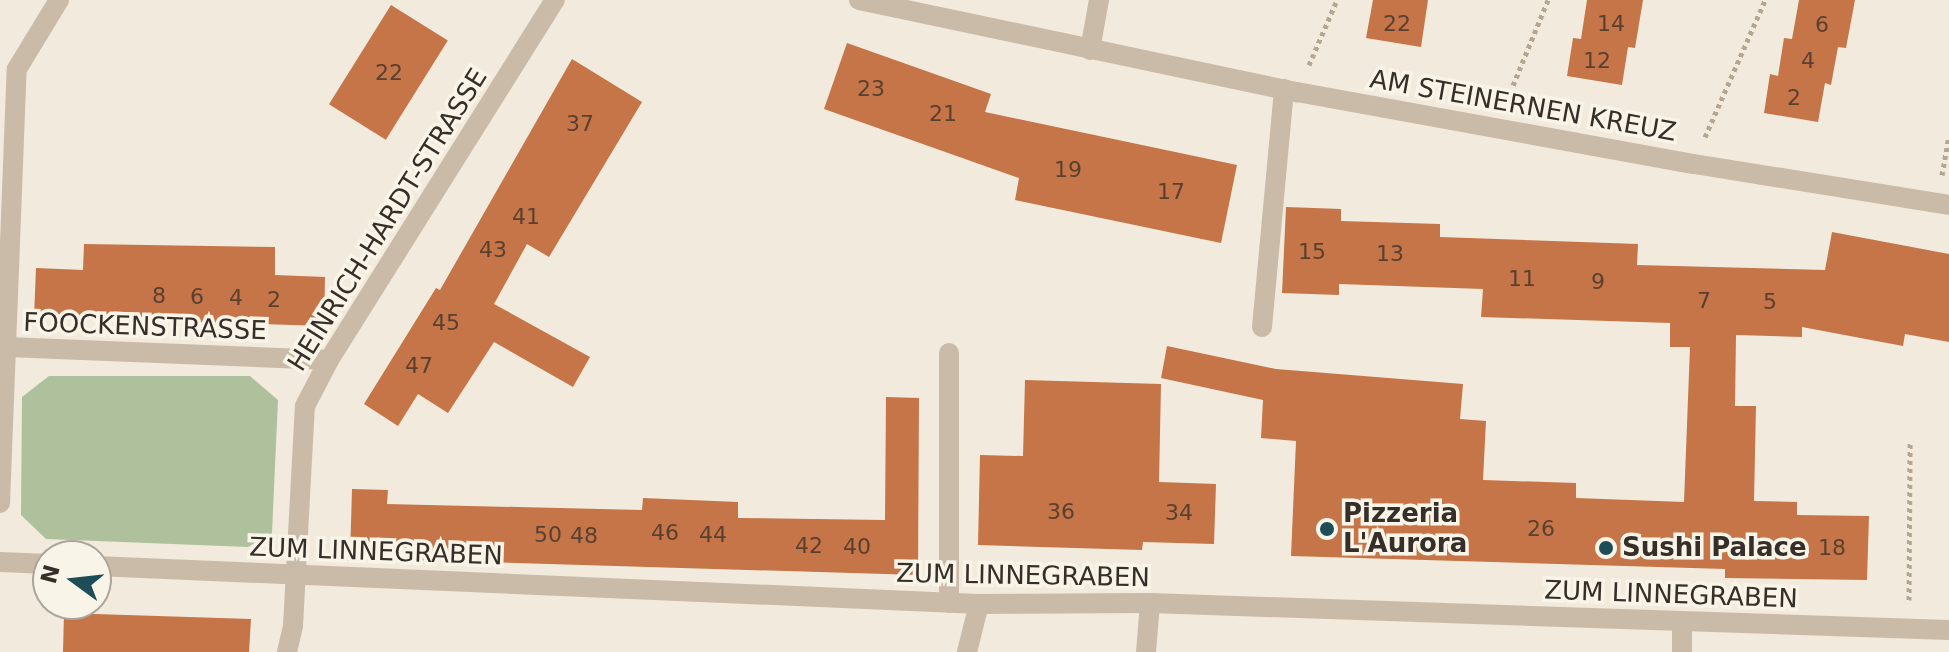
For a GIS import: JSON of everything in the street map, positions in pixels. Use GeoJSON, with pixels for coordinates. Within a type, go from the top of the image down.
{"type":"FeatureCollection","features":[{"type":"Feature","properties":{"kind":"street","name":"FOOCKENSTRASSE"},"geometry":{"type":"LineString","coordinates":[[0,503],[17,69],[59,0]]}},
{"type":"Feature","properties":{"kind":"street","name":"HEINRICH-HARDT-STRASSE"},"geometry":{"type":"LineString","coordinates":[[287,652],[293,626],[305,406],[329,360],[555,0]]}},
{"type":"Feature","properties":{"kind":"street","name":"AM STEINERNEN KREUZ"},"geometry":{"type":"LineString","coordinates":[[859,0],[1290,91],[1694,164],[1949,205]]}},
{"type":"Feature","properties":{"kind":"street"},"geometry":{"type":"LineString","coordinates":[[1090,50],[1099,0]]}},
{"type":"Feature","properties":{"kind":"street"},"geometry":{"type":"LineString","coordinates":[[1262,327],[1290,91]]}},
{"type":"Feature","properties":{"kind":"street","name":"FOOCKENSTRASSE"},"geometry":{"type":"LineString","coordinates":[[7,347],[329,360]]}},
{"type":"Feature","properties":{"kind":"street"},"geometry":{"type":"LineString","coordinates":[[949,353],[949,603]]}},
{"type":"Feature","properties":{"kind":"street"},"geometry":{"type":"LineString","coordinates":[[0,562],[32,563]]}},
{"type":"Feature","properties":{"kind":"street","name":"ZUM LINNEGRABEN"},"geometry":{"type":"LineString","coordinates":[[112,567],[949,603],[1150,603],[1949,630]]}},
{"type":"Feature","properties":{"kind":"street"},"geometry":{"type":"LineString","coordinates":[[1146,652],[1150,603]]}},
{"type":"Feature","properties":{"kind":"street"},"geometry":{"type":"LineString","coordinates":[[967,652],[979,604]]}},
{"type":"Feature","properties":{"kind":"street"},"geometry":{"type":"LineString","coordinates":[[1682,622],[1682,652]]}},
{"type":"Feature","properties":{"kind":"path"},"geometry":{"type":"LineString","coordinates":[[1290,91],[1337,0]]}},
{"type":"Feature","properties":{"kind":"path"},"geometry":{"type":"LineString","coordinates":[[1496,127],[1548,0]]}},
{"type":"Feature","properties":{"kind":"path"},"geometry":{"type":"LineString","coordinates":[[1694,164],[1765,0]]}},
{"type":"Feature","properties":{"kind":"path"},"geometry":{"type":"LineString","coordinates":[[1909,629],[1910,442]]}},
{"type":"Feature","properties":{"kind":"green space"},"geometry":{"type":"Polygon","coordinates":[[[49,376],[250,376],[278,400],[272,533],[248,547],[46,539],[21,515],[22,397],[49,376]]]}},
{"type":"Feature","properties":{"kind":"building"},"geometry":{"type":"Polygon","coordinates":[[[1373,0],[1428,0],[1421,47],[1366,38],[1373,0]]]}},
{"type":"Feature","properties":{"kind":"building"},"geometry":{"type":"Polygon","coordinates":[[[1587,0],[1643,0],[1635,48],[1628,47],[1622,85],[1567,76],[1573,38],[1581,39],[1587,0]]]}},
{"type":"Feature","properties":{"kind":"building"},"geometry":{"type":"Polygon","coordinates":[[[1799,0],[1855,0],[1846,48],[1838,47],[1831,85],[1825,83],[1818,122],[1764,113],[1770,74],[1778,76],[1784,38],[1792,39],[1799,0]]]}},
{"type":"Feature","properties":{"kind":"building"},"geometry":{"type":"Polygon","coordinates":[[[391,5],[448,41],[386,140],[329,104],[391,5]]]}},
{"type":"Feature","properties":{"kind":"building"},"geometry":{"type":"Polygon","coordinates":[[[847,43],[991,94],[985,112],[1237,165],[1221,243],[1015,200],[1019,178],[824,109],[847,43]]]}},
{"type":"Feature","properties":{"kind":"building"},"geometry":{"type":"Polygon","coordinates":[[[572,59],[642,102],[549,257],[527,244],[494,304],[590,357],[573,387],[494,342],[448,413],[418,394],[398,426],[364,404],[436,288],[440,290],[572,59]]]}},
{"type":"Feature","properties":{"kind":"building"},"geometry":{"type":"Polygon","coordinates":[[[1286,207],[1341,209],[1341,221],[1440,224],[1440,237],[1638,244],[1637,265],[1825,270],[1832,232],[1949,254],[1949,342],[1905,334],[1903,346],[1802,327],[1802,337],[1736,335],[1735,406],[1756,406],[1754,501],[1797,502],[1797,515],[1869,516],[1867,580],[1725,578],[1725,569],[1291,556],[1296,441],[1261,438],[1263,400],[1161,378],[1167,346],[1276,369],[1463,384],[1460,419],[1486,421],[1483,480],[1576,483],[1576,498],[1684,502],[1690,347],[1670,347],[1670,323],[1481,317],[1483,289],[1339,284],[1339,295],[1282,293],[1286,207]]]}},
{"type":"Feature","properties":{"kind":"building"},"geometry":{"type":"Polygon","coordinates":[[[84,244],[275,247],[275,275],[325,277],[324,326],[34,317],[36,268],[83,270],[84,244]]]}},
{"type":"Feature","properties":{"kind":"building"},"geometry":{"type":"Polygon","coordinates":[[[1025,380],[1161,384],[1159,482],[1216,484],[1214,544],[1143,542],[1142,550],[978,545],[980,455],[1023,456],[1025,380]]]}},
{"type":"Feature","properties":{"kind":"building"},"geometry":{"type":"Polygon","coordinates":[[[886,397],[919,398],[918,575],[350,558],[352,489],[388,490],[387,504],[642,510],[643,498],[738,502],[738,518],[885,520],[886,397]]]}},
{"type":"Feature","properties":{"kind":"building"},"geometry":{"type":"Polygon","coordinates":[[[112,615],[251,619],[249,652],[63,652],[64,620],[112,620],[112,615]]]}},
{"type":"Feature","properties":{"kind":"place","name":"Pizzeria L'Aurora"},"geometry":{"type":"Point","coordinates":[1327,529]}},
{"type":"Feature","properties":{"kind":"place","name":"Sushi Palace"},"geometry":{"type":"Point","coordinates":[1606,548]}}]}
